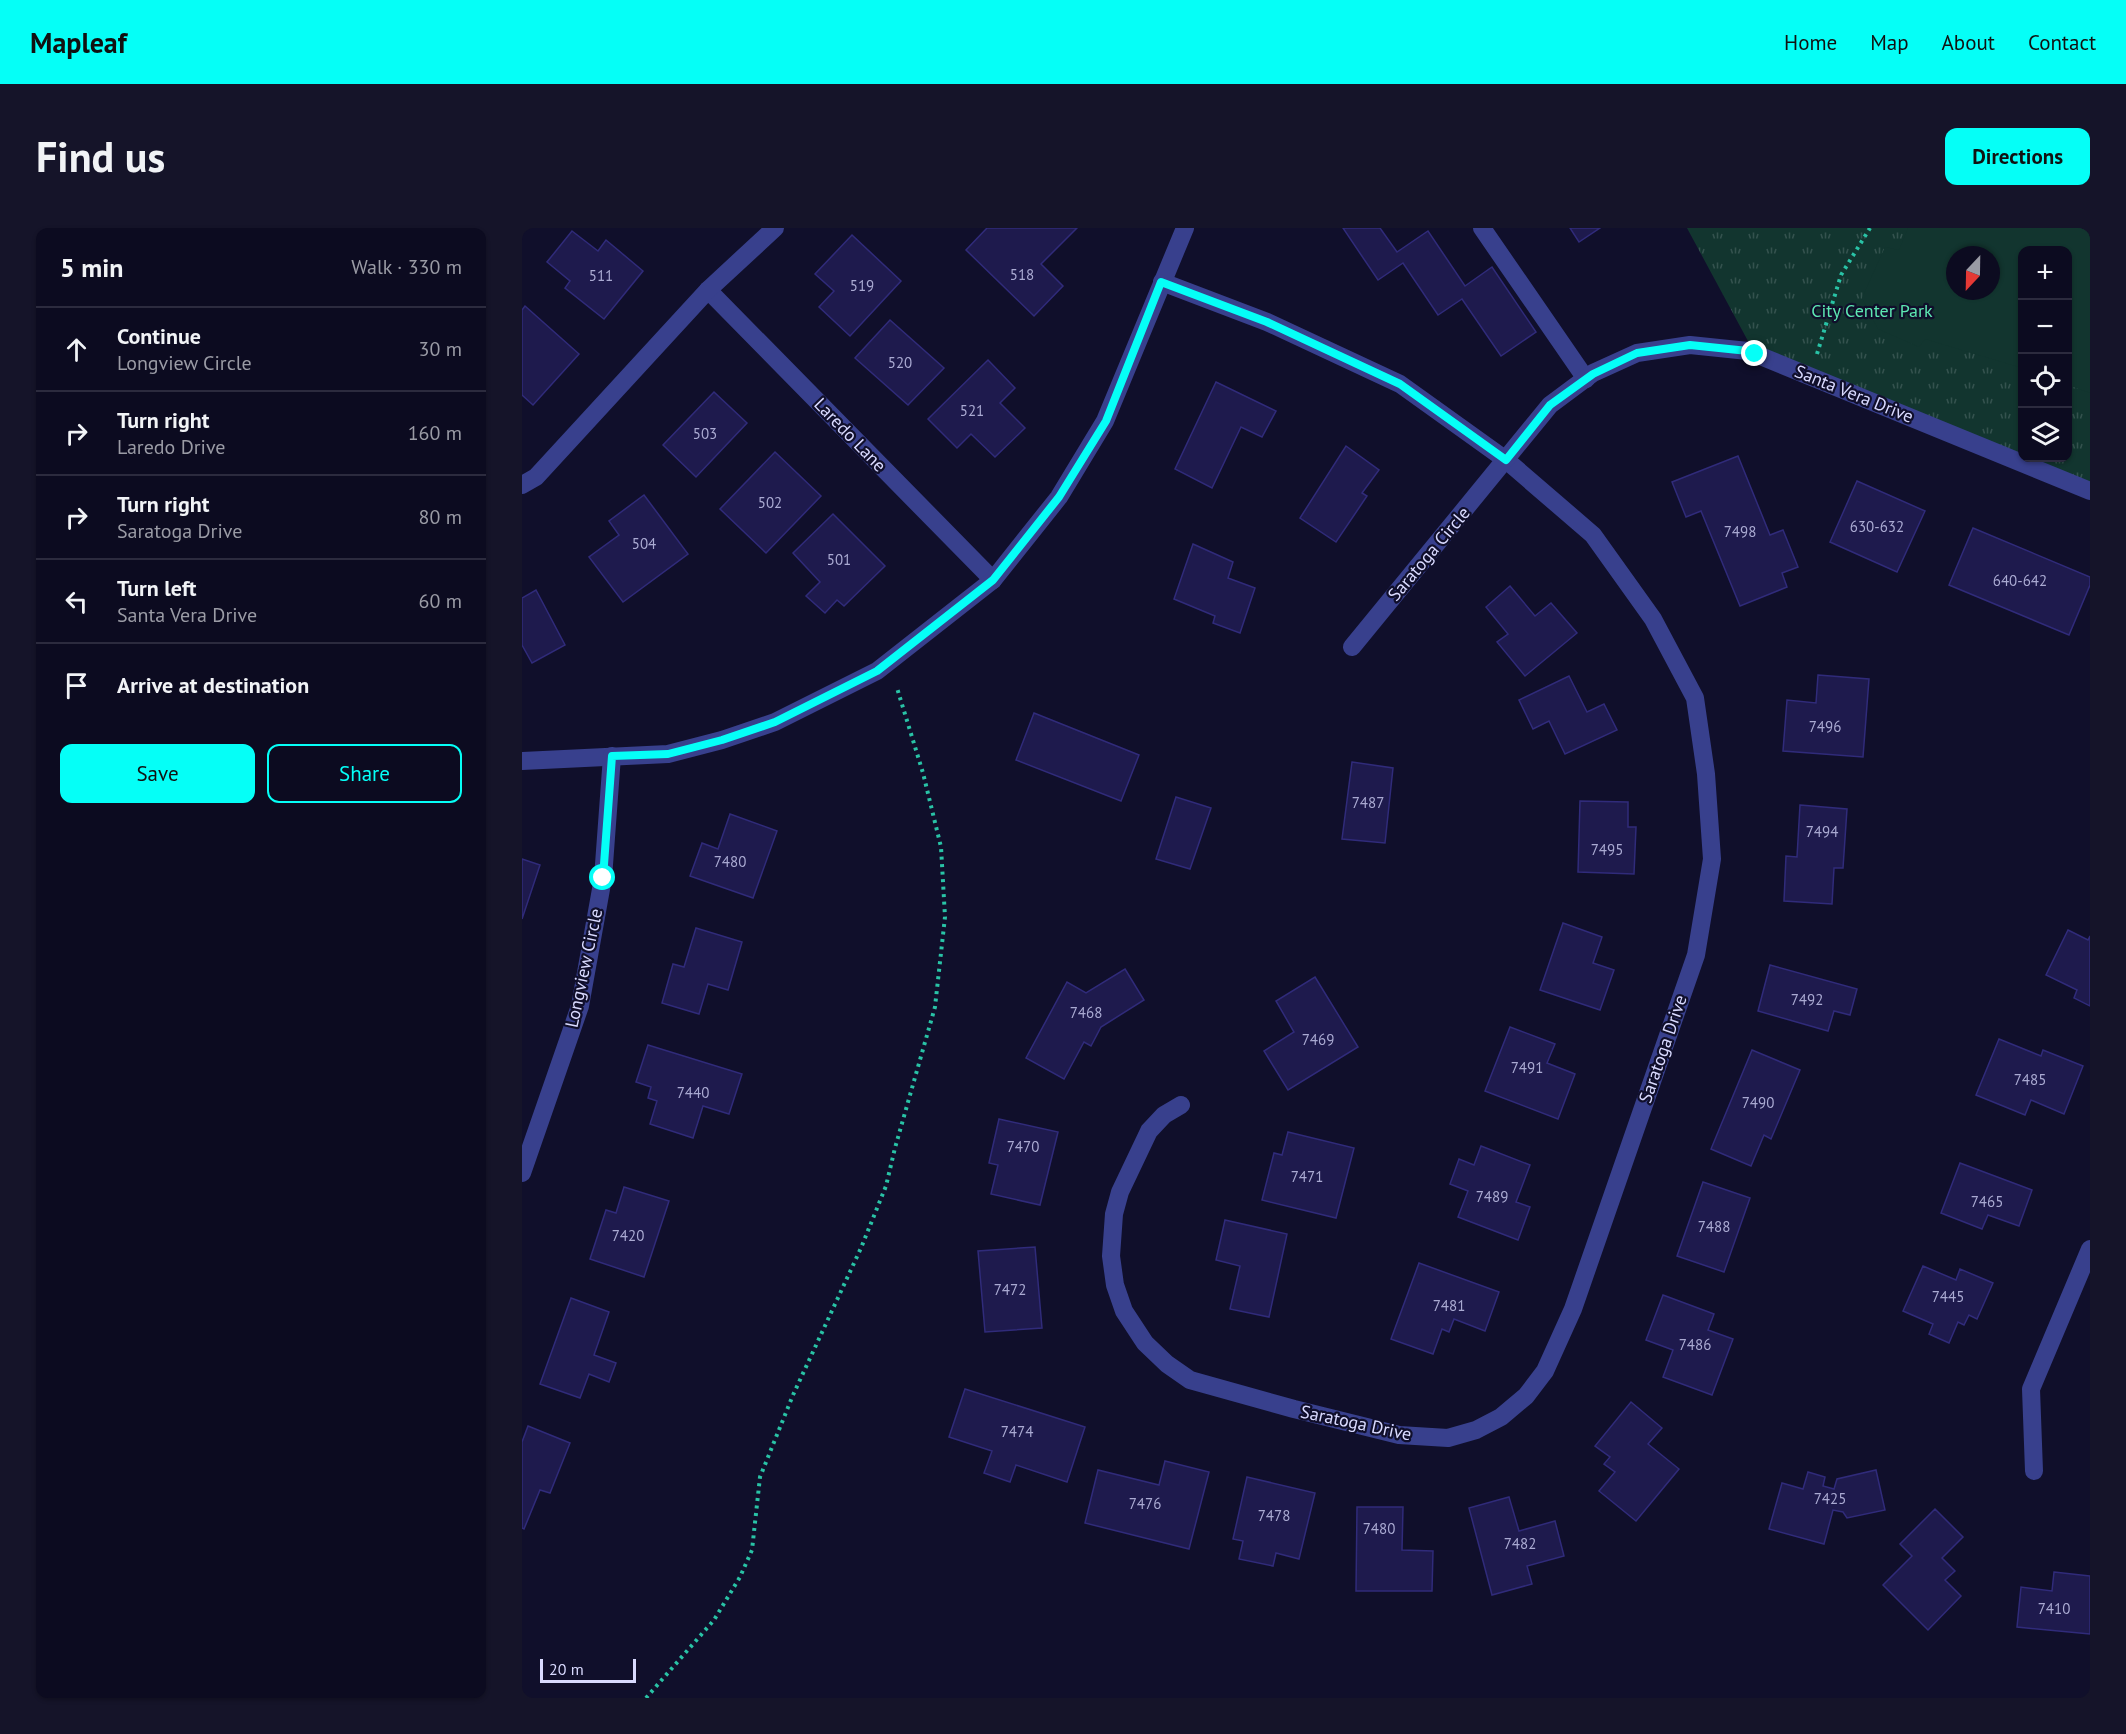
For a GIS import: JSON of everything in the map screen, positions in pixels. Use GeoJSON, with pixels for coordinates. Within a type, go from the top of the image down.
{"type":"FeatureCollection","features":[{"type":"Feature","properties":{"kind":"street"},"geometry":{"type":"LineString","coordinates":[[522,485],[536,477],[708,290],[775,228]]}},
{"type":"Feature","properties":{"kind":"street"},"geometry":{"type":"LineString","coordinates":[[522,760],[668,754],[722,740],[775,722],[877,671],[993,580],[1059,497],[1106,421],[1185,228]]}},
{"type":"Feature","properties":{"kind":"street"},"geometry":{"type":"LineString","coordinates":[[1482,228],[1586,379]]}},
{"type":"Feature","properties":{"kind":"street","name":"Saratoga Drive"},"geometry":{"type":"LineString","coordinates":[[1161,282],[1267,322],[1400,384],[1506,460],[1593,535],[1653,619],[1695,698],[1706,774],[1712,859],[1696,956],[1573,1309],[1545,1371],[1526,1396],[1501,1417],[1476,1430],[1448,1438],[1399,1435],[1294,1409],[1190,1380],[1167,1364],[1145,1343],[1124,1311],[1115,1285],[1111,1256],[1114,1214],[1120,1192],[1149,1131],[1164,1115],[1181,1105]]}},
{"type":"Feature","properties":{"kind":"street","name":"Laredo Lane"},"geometry":{"type":"LineString","coordinates":[[708,290],[993,580]]}},
{"type":"Feature","properties":{"kind":"street","name":"Santa Vera Drive"},"geometry":{"type":"LineString","coordinates":[[1506,460],[1550,405],[1593,374],[1637,353],[1690,345],[1748,351],[2090,490]]}},
{"type":"Feature","properties":{"kind":"street","name":"Saratoga Circle"},"geometry":{"type":"LineString","coordinates":[[1352,647],[1506,460]]}},
{"type":"Feature","properties":{"kind":"street","name":"Longview Circle"},"geometry":{"type":"LineString","coordinates":[[522,1173],[580,1006],[603,878],[612,756]]}},
{"type":"Feature","properties":{"kind":"street"},"geometry":{"type":"LineString","coordinates":[[2034,1471],[2031,1389],[2090,1249]]}},
{"type":"Feature","properties":{"kind":"path"},"geometry":{"type":"LineString","coordinates":[[1811,375],[1841,275],[1870,228]]}},
{"type":"Feature","properties":{"kind":"path"},"geometry":{"type":"LineString","coordinates":[[646,1698],[714,1620],[740,1577],[752,1550],[760,1477],[792,1395],[861,1248],[886,1185],[935,1007],[945,917],[941,847],[924,773],[889,662]]}},
{"type":"Feature","properties":{"kind":"green space","name":"City Center Park"},"geometry":{"type":"Polygon","coordinates":[[[1687,228],[2090,228],[2090,491],[2019,462],[2072,462],[2072,246],[2018,246],[2018,462],[1755,354],[1687,228]]]}},
{"type":"Feature","properties":{"kind":"green space"},"geometry":{"type":"Polygon","coordinates":[[[1908,228],[2090,228],[2090,393],[2072,386],[2072,246],[2018,246],[2018,367],[1925,339],[1919,347],[1878,329],[1862,298],[1885,247],[1899,250],[1908,228]]]}},
{"type":"Feature","properties":{"kind":"building"},"geometry":{"type":"Polygon","coordinates":[[[987,228],[1077,228],[1041,264],[1063,286],[1034,316],[966,250],[987,228]]]}},
{"type":"Feature","properties":{"kind":"building"},"geometry":{"type":"Polygon","coordinates":[[[1343,228],[1380,228],[1397,252],[1428,231],[1465,286],[1492,267],[1536,332],[1501,356],[1462,299],[1438,315],[1403,263],[1378,280],[1343,228]]]}},
{"type":"Feature","properties":{"kind":"building"},"geometry":{"type":"Polygon","coordinates":[[[1570,228],[1600,228],[1579,242],[1570,228]]]}},
{"type":"Feature","properties":{"kind":"building"},"geometry":{"type":"Polygon","coordinates":[[[572,231],[598,251],[606,240],[643,271],[604,319],[565,288],[570,281],[547,262],[572,231]]]}},
{"type":"Feature","properties":{"kind":"building"},"geometry":{"type":"Polygon","coordinates":[[[852,235],[901,281],[850,336],[819,307],[834,291],[815,274],[852,235]]]}},
{"type":"Feature","properties":{"kind":"building"},"geometry":{"type":"Polygon","coordinates":[[[525,306],[579,354],[533,405],[522,395],[522,310],[525,306]]]}},
{"type":"Feature","properties":{"kind":"building"},"geometry":{"type":"Polygon","coordinates":[[[890,320],[944,368],[908,405],[855,358],[890,320]]]}},
{"type":"Feature","properties":{"kind":"building"},"geometry":{"type":"Polygon","coordinates":[[[988,360],[1015,388],[1000,403],[1025,428],[995,457],[971,434],[957,448],[928,419],[988,360]]]}},
{"type":"Feature","properties":{"kind":"building"},"geometry":{"type":"Polygon","coordinates":[[[1216,382],[1276,411],[1262,437],[1241,427],[1212,488],[1175,469],[1216,382]]]}},
{"type":"Feature","properties":{"kind":"building"},"geometry":{"type":"Polygon","coordinates":[[[714,392],[747,423],[696,477],[663,445],[714,392]]]}},
{"type":"Feature","properties":{"kind":"building"},"geometry":{"type":"Polygon","coordinates":[[[1346,446],[1379,470],[1362,493],[1367,496],[1336,542],[1300,518],[1346,446]]]}},
{"type":"Feature","properties":{"kind":"building"},"geometry":{"type":"Polygon","coordinates":[[[775,452],[821,496],[766,553],[720,509],[775,452]]]}},
{"type":"Feature","properties":{"kind":"building"},"geometry":{"type":"Polygon","coordinates":[[[1738,456],[1770,535],[1783,530],[1798,567],[1782,573],[1787,587],[1740,606],[1701,511],[1686,517],[1672,482],[1738,456]]]}},
{"type":"Feature","properties":{"kind":"building"},"geometry":{"type":"Polygon","coordinates":[[[1857,481],[1925,511],[1897,572],[1830,542],[1857,481]]]}},
{"type":"Feature","properties":{"kind":"building"},"geometry":{"type":"Polygon","coordinates":[[[644,495],[688,554],[623,602],[589,557],[619,535],[609,521],[644,495]]]}},
{"type":"Feature","properties":{"kind":"building"},"geometry":{"type":"Polygon","coordinates":[[[833,514],[885,566],[844,606],[837,600],[825,613],[806,596],[820,582],[793,553],[833,514]]]}},
{"type":"Feature","properties":{"kind":"building"},"geometry":{"type":"Polygon","coordinates":[[[1973,528],[2090,577],[2090,585],[2069,635],[1949,585],[1973,528]]]}},
{"type":"Feature","properties":{"kind":"building"},"geometry":{"type":"Polygon","coordinates":[[[1193,544],[1233,562],[1228,578],[1255,588],[1240,633],[1213,623],[1215,616],[1174,599],[1193,544]]]}},
{"type":"Feature","properties":{"kind":"building"},"geometry":{"type":"Polygon","coordinates":[[[1510,586],[1535,616],[1551,603],[1577,633],[1525,676],[1497,642],[1508,634],[1486,607],[1510,586]]]}},
{"type":"Feature","properties":{"kind":"building"},"geometry":{"type":"Polygon","coordinates":[[[536,590],[565,645],[532,663],[522,645],[522,598],[536,590]]]}},
{"type":"Feature","properties":{"kind":"building"},"geometry":{"type":"Polygon","coordinates":[[[1818,675],[1869,679],[1863,757],[1783,751],[1787,700],[1816,703],[1818,675]]]}},
{"type":"Feature","properties":{"kind":"building"},"geometry":{"type":"Polygon","coordinates":[[[1569,676],[1587,712],[1604,704],[1617,730],[1565,754],[1549,721],[1533,729],[1519,700],[1569,676]]]}},
{"type":"Feature","properties":{"kind":"building"},"geometry":{"type":"Polygon","coordinates":[[[1034,713],[1139,755],[1121,801],[1016,760],[1034,713]]]}},
{"type":"Feature","properties":{"kind":"building"},"geometry":{"type":"Polygon","coordinates":[[[1352,762],[1393,768],[1385,843],[1342,839],[1352,762]]]}},
{"type":"Feature","properties":{"kind":"building"},"geometry":{"type":"Polygon","coordinates":[[[1176,797],[1211,808],[1190,869],[1156,859],[1176,797]]]}},
{"type":"Feature","properties":{"kind":"building"},"geometry":{"type":"Polygon","coordinates":[[[1580,801],[1628,802],[1628,827],[1636,827],[1634,874],[1578,872],[1580,801]]]}},
{"type":"Feature","properties":{"kind":"building"},"geometry":{"type":"Polygon","coordinates":[[[1800,805],[1847,809],[1843,868],[1834,868],[1832,904],[1784,901],[1786,856],[1797,857],[1800,805]]]}},
{"type":"Feature","properties":{"kind":"building"},"geometry":{"type":"Polygon","coordinates":[[[730,814],[777,831],[753,898],[690,876],[702,843],[718,849],[730,814]]]}},
{"type":"Feature","properties":{"kind":"building"},"geometry":{"type":"Polygon","coordinates":[[[522,859],[540,865],[522,919],[522,859]]]}},
{"type":"Feature","properties":{"kind":"building"},"geometry":{"type":"Polygon","coordinates":[[[1563,923],[1602,937],[1593,963],[1614,970],[1600,1010],[1540,990],[1563,923]]]}},
{"type":"Feature","properties":{"kind":"building"},"geometry":{"type":"Polygon","coordinates":[[[696,928],[742,942],[728,990],[708,984],[699,1014],[662,1003],[673,964],[684,967],[696,928]]]}},
{"type":"Feature","properties":{"kind":"building"},"geometry":{"type":"Polygon","coordinates":[[[2068,930],[2088,940],[2090,936],[2090,1006],[2074,998],[2077,990],[2046,975],[2068,930]]]}},
{"type":"Feature","properties":{"kind":"building"},"geometry":{"type":"Polygon","coordinates":[[[1770,965],[1857,989],[1850,1015],[1834,1011],[1828,1031],[1758,1011],[1770,965]]]}},
{"type":"Feature","properties":{"kind":"building"},"geometry":{"type":"Polygon","coordinates":[[[1125,969],[1144,1000],[1101,1027],[1091,1046],[1084,1042],[1064,1079],[1026,1058],[1067,982],[1086,993],[1125,969]]]}},
{"type":"Feature","properties":{"kind":"building"},"geometry":{"type":"Polygon","coordinates":[[[1315,977],[1358,1047],[1288,1090],[1264,1051],[1294,1032],[1276,1001],[1315,977]]]}},
{"type":"Feature","properties":{"kind":"building"},"geometry":{"type":"Polygon","coordinates":[[[1510,1027],[1555,1044],[1547,1063],[1575,1074],[1558,1119],[1485,1091],[1510,1027]]]}},
{"type":"Feature","properties":{"kind":"building"},"geometry":{"type":"Polygon","coordinates":[[[1999,1039],[2041,1056],[2043,1050],[2083,1066],[2064,1114],[2031,1100],[2025,1115],[1976,1095],[1999,1039]]]}},
{"type":"Feature","properties":{"kind":"building"},"geometry":{"type":"Polygon","coordinates":[[[648,1045],[742,1074],[729,1114],[703,1106],[693,1138],[650,1124],[657,1101],[648,1098],[651,1087],[636,1082],[648,1045]]]}},
{"type":"Feature","properties":{"kind":"building"},"geometry":{"type":"Polygon","coordinates":[[[1752,1050],[1800,1070],[1771,1139],[1764,1135],[1751,1166],[1711,1149],[1752,1050]]]}},
{"type":"Feature","properties":{"kind":"building"},"geometry":{"type":"Polygon","coordinates":[[[999,1119],[1058,1132],[1040,1205],[991,1194],[998,1165],[989,1163],[999,1119]]]}},
{"type":"Feature","properties":{"kind":"building"},"geometry":{"type":"Polygon","coordinates":[[[1288,1132],[1354,1148],[1336,1218],[1262,1200],[1274,1153],[1282,1155],[1288,1132]]]}},
{"type":"Feature","properties":{"kind":"building"},"geometry":{"type":"Polygon","coordinates":[[[1481,1146],[1530,1165],[1516,1202],[1530,1207],[1518,1240],[1458,1217],[1468,1191],[1450,1184],[1459,1159],[1474,1165],[1481,1146]]]}},
{"type":"Feature","properties":{"kind":"building"},"geometry":{"type":"Polygon","coordinates":[[[1960,1163],[2032,1190],[2019,1226],[1988,1215],[1982,1229],[1941,1213],[1960,1163]]]}},
{"type":"Feature","properties":{"kind":"building"},"geometry":{"type":"Polygon","coordinates":[[[1703,1182],[1750,1198],[1724,1272],[1677,1256],[1703,1182]]]}},
{"type":"Feature","properties":{"kind":"building"},"geometry":{"type":"Polygon","coordinates":[[[624,1187],[669,1201],[644,1277],[590,1259],[606,1210],[616,1213],[624,1187]]]}},
{"type":"Feature","properties":{"kind":"building"},"geometry":{"type":"Polygon","coordinates":[[[1225,1220],[1287,1234],[1269,1317],[1230,1309],[1240,1266],[1216,1260],[1225,1220]]]}},
{"type":"Feature","properties":{"kind":"building"},"geometry":{"type":"Polygon","coordinates":[[[1035,1247],[1042,1328],[985,1332],[978,1251],[1035,1247]]]}},
{"type":"Feature","properties":{"kind":"building"},"geometry":{"type":"Polygon","coordinates":[[[1419,1263],[1499,1292],[1485,1331],[1454,1319],[1449,1332],[1442,1329],[1433,1354],[1391,1339],[1419,1263]]]}},
{"type":"Feature","properties":{"kind":"building"},"geometry":{"type":"Polygon","coordinates":[[[1923,1266],[1956,1280],[1960,1269],[1993,1283],[1977,1319],[1969,1315],[1964,1325],[1958,1322],[1949,1343],[1929,1334],[1933,1324],[1903,1311],[1923,1266]]]}},
{"type":"Feature","properties":{"kind":"building"},"geometry":{"type":"Polygon","coordinates":[[[1663,1295],[1714,1314],[1708,1330],[1733,1339],[1712,1395],[1663,1377],[1673,1350],[1646,1340],[1663,1295]]]}},
{"type":"Feature","properties":{"kind":"building"},"geometry":{"type":"Polygon","coordinates":[[[571,1298],[609,1312],[594,1355],[616,1363],[609,1382],[589,1374],[580,1398],[540,1384],[571,1298]]]}},
{"type":"Feature","properties":{"kind":"building"},"geometry":{"type":"Polygon","coordinates":[[[965,1389],[1085,1427],[1067,1482],[1016,1465],[1010,1482],[984,1473],[992,1451],[949,1437],[965,1389]]]}},
{"type":"Feature","properties":{"kind":"building"},"geometry":{"type":"Polygon","coordinates":[[[1631,1402],[1662,1428],[1648,1444],[1679,1469],[1636,1521],[1599,1491],[1615,1472],[1604,1464],[1610,1457],[1595,1446],[1631,1402]]]}},
{"type":"Feature","properties":{"kind":"building"},"geometry":{"type":"Polygon","coordinates":[[[528,1426],[570,1443],[550,1493],[540,1490],[524,1529],[522,1528],[522,1442],[528,1426]]]}},
{"type":"Feature","properties":{"kind":"building"},"geometry":{"type":"Polygon","coordinates":[[[1165,1461],[1209,1472],[1189,1549],[1085,1523],[1098,1470],[1159,1485],[1165,1461]]]}},
{"type":"Feature","properties":{"kind":"building"},"geometry":{"type":"Polygon","coordinates":[[[1876,1470],[1885,1510],[1847,1518],[1843,1512],[1833,1510],[1824,1544],[1769,1529],[1782,1483],[1803,1489],[1808,1472],[1825,1477],[1823,1486],[1834,1489],[1837,1479],[1876,1470]]]}},
{"type":"Feature","properties":{"kind":"building"},"geometry":{"type":"Polygon","coordinates":[[[1247,1477],[1315,1493],[1299,1559],[1276,1553],[1273,1566],[1239,1559],[1243,1541],[1233,1539],[1247,1477]]]}},
{"type":"Feature","properties":{"kind":"building"},"geometry":{"type":"Polygon","coordinates":[[[1509,1497],[1519,1531],[1555,1521],[1564,1556],[1527,1566],[1532,1584],[1492,1595],[1469,1508],[1509,1497]]]}},
{"type":"Feature","properties":{"kind":"building"},"geometry":{"type":"Polygon","coordinates":[[[1357,1507],[1403,1507],[1402,1550],[1433,1551],[1432,1591],[1356,1591],[1357,1507]]]}},
{"type":"Feature","properties":{"kind":"building"},"geometry":{"type":"Polygon","coordinates":[[[1935,1509],[1963,1537],[1942,1558],[1955,1571],[1945,1580],[1961,1596],[1928,1630],[1883,1585],[1912,1556],[1900,1544],[1935,1509]]]}},
{"type":"Feature","properties":{"kind":"building"},"geometry":{"type":"Polygon","coordinates":[[[2054,1572],[2090,1576],[2090,1634],[2017,1627],[2021,1587],[2052,1591],[2054,1572]]]}},
{"type":"Feature","properties":{"kind":"route"},"geometry":{"type":"LineString","coordinates":[[603,878],[612,756],[668,754],[722,740],[775,722],[877,671],[993,580],[1059,497],[1106,421],[1161,282],[1267,322],[1400,384],[1506,460],[1550,405],[1593,374],[1637,353],[1690,345],[1748,351],[1755,354]]}}]}
